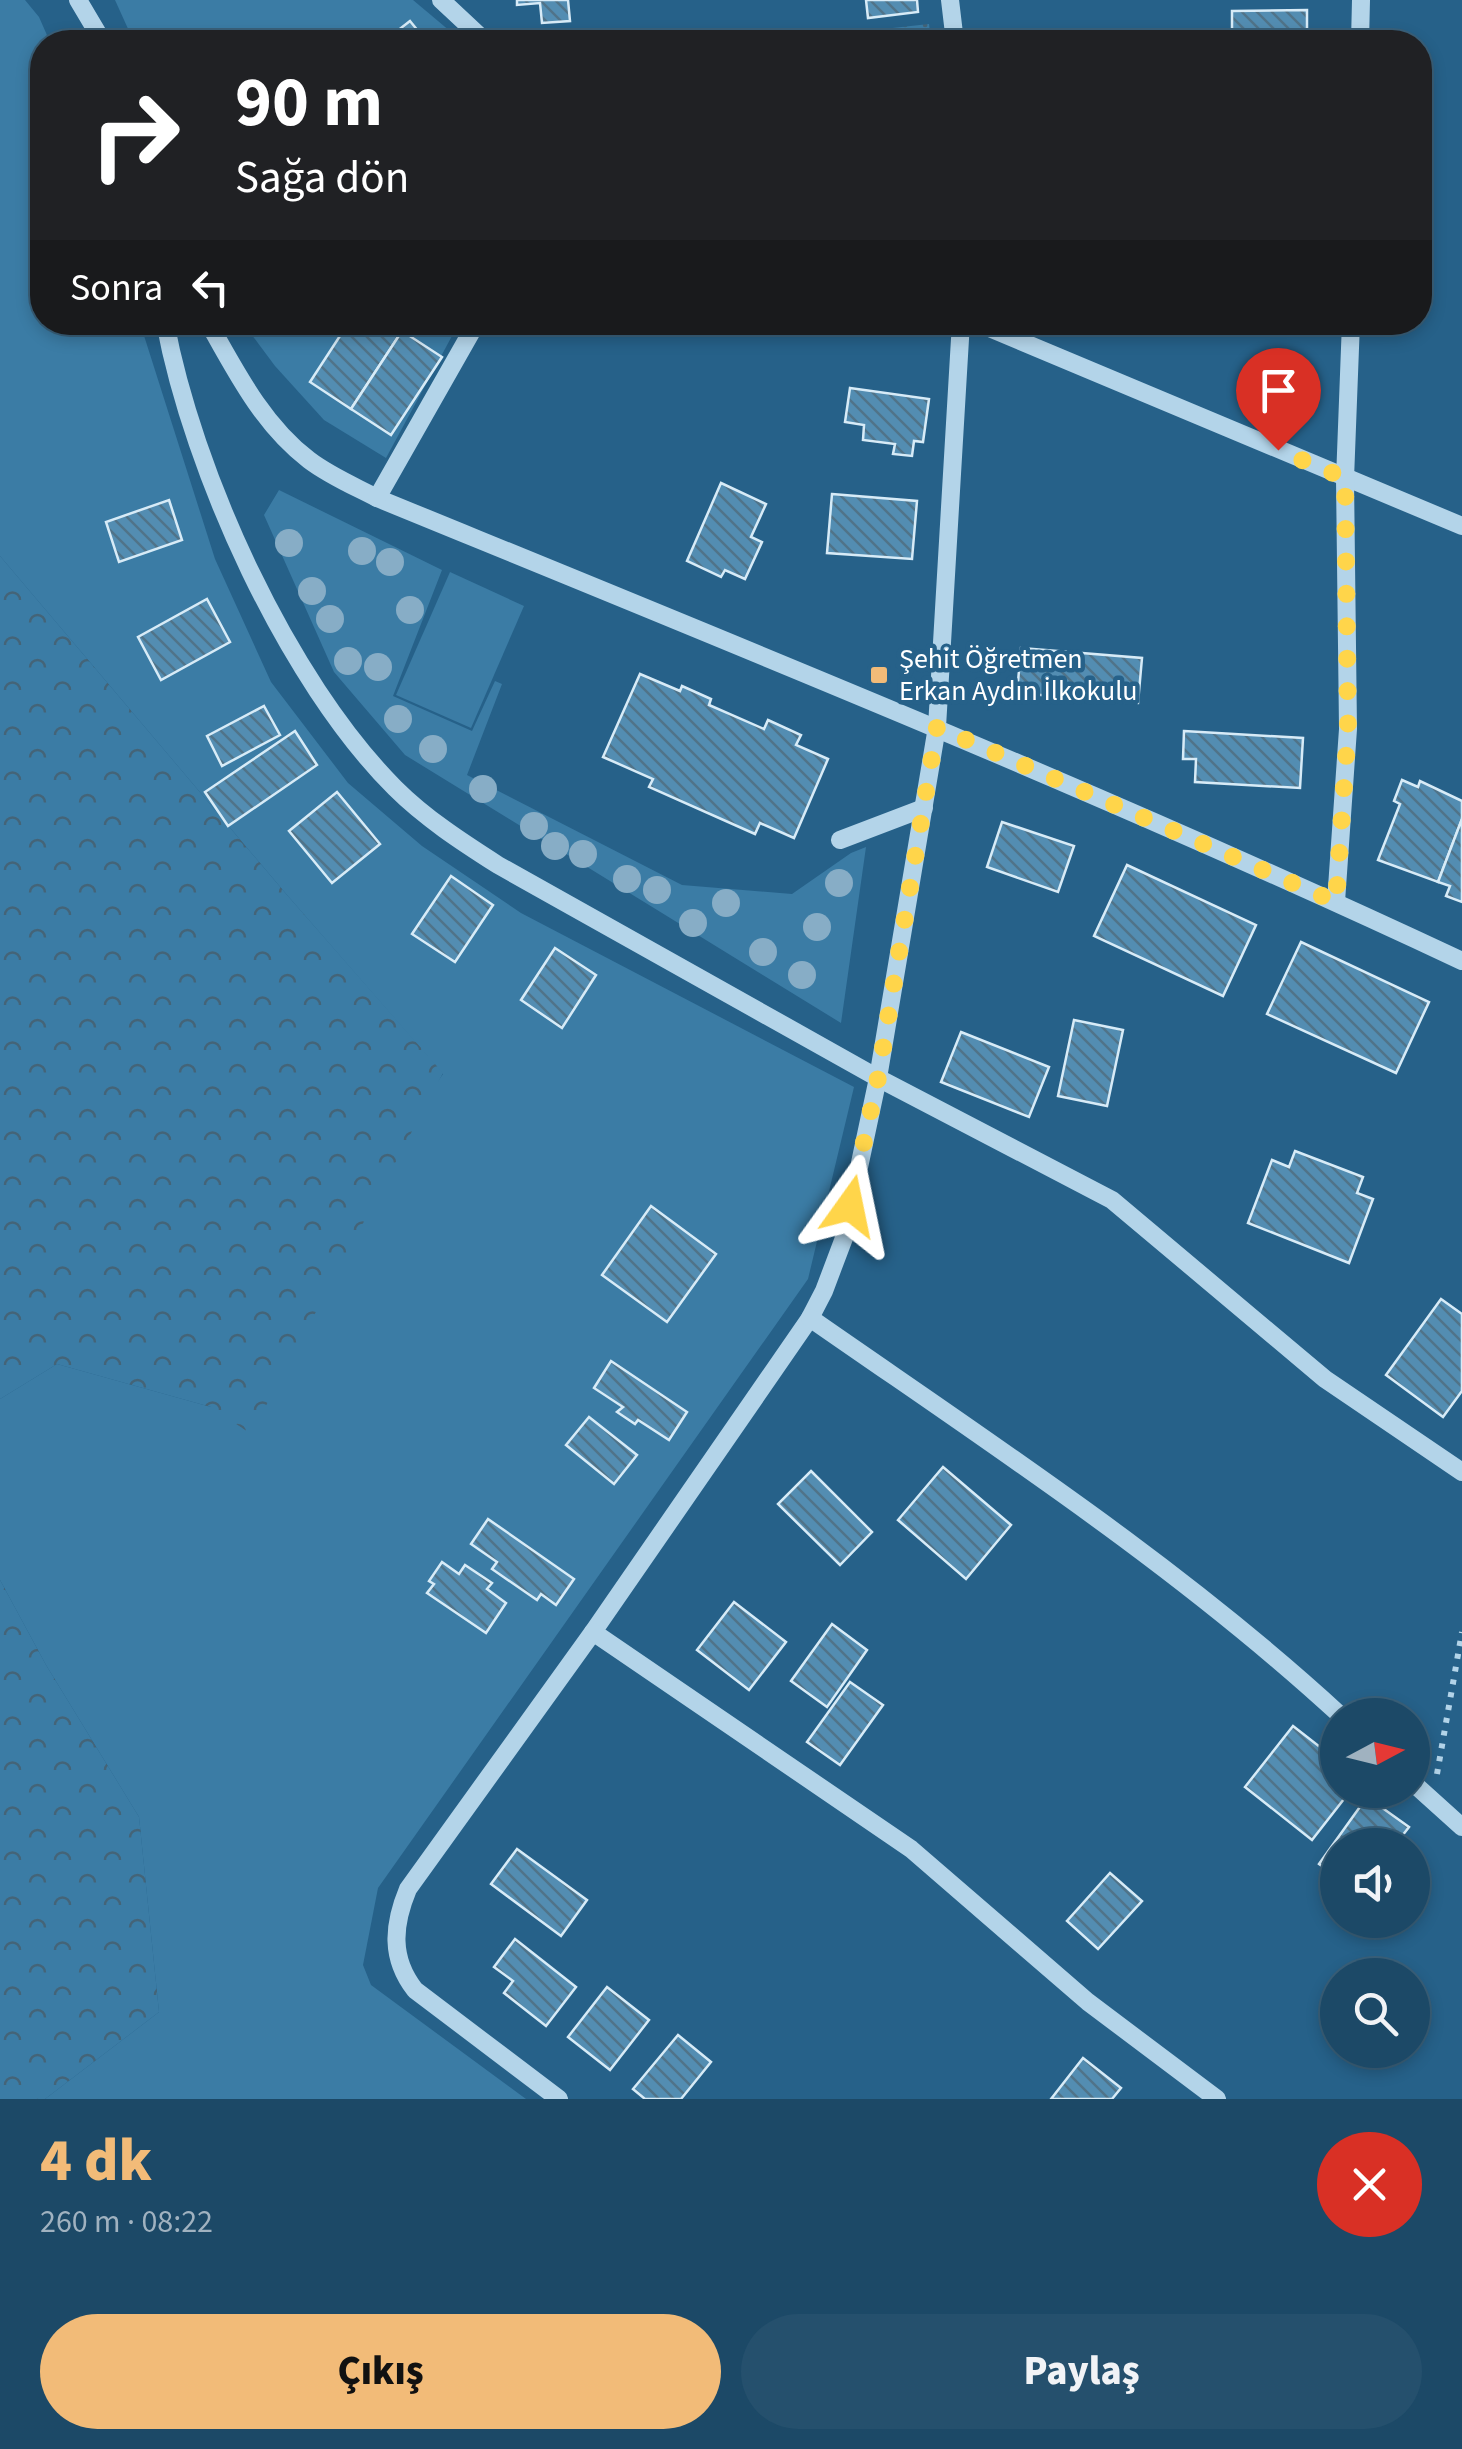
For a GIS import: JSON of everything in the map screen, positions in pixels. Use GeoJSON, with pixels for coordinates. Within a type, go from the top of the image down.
{"type":"FeatureCollection","features":[{"type":"Feature","properties":{"kind":"street"},"geometry":{"type":"LineString","coordinates":[[78,0],[95,30]]}},
{"type":"Feature","properties":{"kind":"street"},"geometry":{"type":"LineString","coordinates":[[441,0],[473,30]]}},
{"type":"Feature","properties":{"kind":"street"},"geometry":{"type":"LineString","coordinates":[[950,0],[954,30]]}},
{"type":"Feature","properties":{"kind":"street"},"geometry":{"type":"LineString","coordinates":[[1360,30],[1361,0]]}},
{"type":"Feature","properties":{"kind":"street"},"geometry":{"type":"LineString","coordinates":[[168,335],[191,430],[263,592],[310,678],[365,754],[396,789],[444,829],[498,866],[878,1078],[1112,1200],[1325,1379],[1462,1472]]}},
{"type":"Feature","properties":{"kind":"street"},"geometry":{"type":"LineString","coordinates":[[216,335],[262,411],[282,434],[327,472],[377,498],[937,727],[1462,961]]}},
{"type":"Feature","properties":{"kind":"street"},"geometry":{"type":"LineString","coordinates":[[377,498],[471,335]]}},
{"type":"Feature","properties":{"kind":"street"},"geometry":{"type":"LineString","coordinates":[[559,2099],[416,1990],[399,1960],[395,1923],[408,1889],[593,1632],[810,1318],[837,1260],[878,1078],[937,727],[960,335]]}},
{"type":"Feature","properties":{"kind":"street"},"geometry":{"type":"LineString","coordinates":[[1006,335],[1462,526]]}},
{"type":"Feature","properties":{"kind":"street"},"geometry":{"type":"LineString","coordinates":[[1336,902],[1348,729],[1345,478],[1350,335]]}},
{"type":"Feature","properties":{"kind":"street"},"geometry":{"type":"LineString","coordinates":[[840,840],[924,808]]}},
{"type":"Feature","properties":{"kind":"street"},"geometry":{"type":"LineString","coordinates":[[810,1318],[1086,1509],[1283,1663],[1321,1698]]}},
{"type":"Feature","properties":{"kind":"street"},"geometry":{"type":"LineString","coordinates":[[593,1632],[911,1849],[1088,2002],[1218,2099]]}},
{"type":"Feature","properties":{"kind":"street"},"geometry":{"type":"LineString","coordinates":[[1432,1800],[1462,1827]]}},
{"type":"Feature","properties":{"kind":"path"},"geometry":{"type":"LineString","coordinates":[[1432,1800],[1462,1632]]}},
{"type":"Feature","properties":{"kind":"green space"},"geometry":{"type":"Polygon","coordinates":[[[0,0],[25,0],[45,30],[30,30],[30,335],[144,335],[215,559],[271,682],[348,783],[422,846],[521,913],[854,1087],[808,1279],[378,1888],[363,1965],[371,1985],[526,2099],[45,2099],[159,2012],[139,1817],[46,1665],[0,1580],[0,1399],[57,1364],[211,1407],[443,1074],[0,556],[0,0]]]}},
{"type":"Feature","properties":{"kind":"green space"},"geometry":{"type":"Polygon","coordinates":[[[115,0],[413,0],[449,30],[129,30],[115,0]]]}},
{"type":"Feature","properties":{"kind":"green space"},"geometry":{"type":"Polygon","coordinates":[[[929,24],[930,30],[875,30],[929,24]]]}},
{"type":"Feature","properties":{"kind":"green space"},"geometry":{"type":"Polygon","coordinates":[[[252,335],[453,335],[386,458],[324,420],[252,335]]]}},
{"type":"Feature","properties":{"kind":"green space"},"geometry":{"type":"Polygon","coordinates":[[[279,490],[442,570],[393,696],[472,731],[495,681],[502,684],[467,775],[682,885],[792,894],[866,847],[841,1023],[405,755],[334,672],[264,515],[279,490]]]}},
{"type":"Feature","properties":{"kind":"green space"},"geometry":{"type":"Polygon","coordinates":[[[0,556],[443,1073],[251,1434],[211,1407],[57,1364],[0,1399],[0,556]]]}},
{"type":"Feature","properties":{"kind":"green space"},"geometry":{"type":"Polygon","coordinates":[[[450,572],[524,606],[471,728],[396,695],[450,572]]]}},
{"type":"Feature","properties":{"kind":"green space"},"geometry":{"type":"Polygon","coordinates":[[[0,1580],[46,1665],[139,1817],[159,2012],[45,2099],[0,2099],[0,1580]]]}},
{"type":"Feature","properties":{"kind":"building"},"geometry":{"type":"Polygon","coordinates":[[[517,0],[568,0],[570,21],[542,23],[540,3],[517,5],[517,0]]]}},
{"type":"Feature","properties":{"kind":"building"},"geometry":{"type":"Polygon","coordinates":[[[866,0],[917,0],[918,12],[868,18],[866,0]]]}},
{"type":"Feature","properties":{"kind":"building"},"geometry":{"type":"Polygon","coordinates":[[[1307,10],[1307,30],[1232,30],[1232,11],[1307,10]]]}},
{"type":"Feature","properties":{"kind":"building"},"geometry":{"type":"Polygon","coordinates":[[[410,21],[417,30],[398,30],[410,21]]]}},
{"type":"Feature","properties":{"kind":"building"},"geometry":{"type":"Polygon","coordinates":[[[341,335],[399,335],[351,409],[310,382],[341,335]]]}},
{"type":"Feature","properties":{"kind":"building"},"geometry":{"type":"Polygon","coordinates":[[[399,335],[408,335],[442,357],[391,435],[351,409],[399,335]]]}},
{"type":"Feature","properties":{"kind":"building"},"geometry":{"type":"Polygon","coordinates":[[[850,388],[929,399],[923,442],[914,441],[912,456],[893,454],[895,444],[863,440],[864,425],[845,422],[850,388]]]}},
{"type":"Feature","properties":{"kind":"building"},"geometry":{"type":"Polygon","coordinates":[[[721,483],[766,504],[751,537],[762,542],[745,579],[725,570],[721,577],[687,561],[721,483]]]}},
{"type":"Feature","properties":{"kind":"building"},"geometry":{"type":"Polygon","coordinates":[[[832,494],[917,501],[912,559],[827,553],[832,494]]]}},
{"type":"Feature","properties":{"kind":"building"},"geometry":{"type":"Polygon","coordinates":[[[169,500],[182,540],[119,562],[106,522],[169,500]]]}},
{"type":"Feature","properties":{"kind":"building"},"geometry":{"type":"Polygon","coordinates":[[[207,599],[230,642],[161,680],[138,637],[207,599]]]}},
{"type":"Feature","properties":{"kind":"building"},"geometry":{"type":"Polygon","coordinates":[[[1021,648],[1142,658],[1138,703],[1017,693],[1021,648]]]}},
{"type":"Feature","properties":{"kind":"building"},"geometry":{"type":"Polygon","coordinates":[[[640,674],[680,691],[682,686],[711,699],[709,705],[764,729],[768,720],[801,735],[796,745],[828,759],[794,838],[760,823],[755,834],[649,787],[653,779],[603,757],[640,674]]]}},
{"type":"Feature","properties":{"kind":"building"},"geometry":{"type":"Polygon","coordinates":[[[264,706],[280,735],[222,766],[207,736],[264,706]]]}},
{"type":"Feature","properties":{"kind":"building"},"geometry":{"type":"Polygon","coordinates":[[[295,731],[317,765],[228,826],[205,792],[295,731]]]}},
{"type":"Feature","properties":{"kind":"building"},"geometry":{"type":"Polygon","coordinates":[[[1184,731],[1303,738],[1300,788],[1195,782],[1196,759],[1183,759],[1184,731]]]}},
{"type":"Feature","properties":{"kind":"building"},"geometry":{"type":"Polygon","coordinates":[[[1402,780],[1418,787],[1420,781],[1462,801],[1462,819],[1438,882],[1378,860],[1400,804],[1394,801],[1402,780]]]}},
{"type":"Feature","properties":{"kind":"building"},"geometry":{"type":"Polygon","coordinates":[[[337,792],[380,844],[332,883],[289,831],[337,792]]]}},
{"type":"Feature","properties":{"kind":"building"},"geometry":{"type":"Polygon","coordinates":[[[1462,819],[1462,902],[1446,896],[1450,886],[1438,882],[1462,819]]]}},
{"type":"Feature","properties":{"kind":"building"},"geometry":{"type":"Polygon","coordinates":[[[1002,822],[1074,846],[1058,892],[987,867],[1002,822]]]}},
{"type":"Feature","properties":{"kind":"building"},"geometry":{"type":"Polygon","coordinates":[[[1127,865],[1256,925],[1223,996],[1094,936],[1127,865]]]}},
{"type":"Feature","properties":{"kind":"building"},"geometry":{"type":"Polygon","coordinates":[[[451,876],[493,905],[455,962],[412,934],[451,876]]]}},
{"type":"Feature","properties":{"kind":"building"},"geometry":{"type":"Polygon","coordinates":[[[1301,942],[1429,1002],[1396,1073],[1267,1014],[1301,942]]]}},
{"type":"Feature","properties":{"kind":"building"},"geometry":{"type":"Polygon","coordinates":[[[555,948],[596,975],[562,1028],[521,1000],[555,948]]]}},
{"type":"Feature","properties":{"kind":"building"},"geometry":{"type":"Polygon","coordinates":[[[1074,1020],[1123,1030],[1107,1106],[1058,1096],[1074,1020]]]}},
{"type":"Feature","properties":{"kind":"building"},"geometry":{"type":"Polygon","coordinates":[[[961,1032],[1049,1067],[1029,1117],[941,1082],[961,1032]]]}},
{"type":"Feature","properties":{"kind":"building"},"geometry":{"type":"Polygon","coordinates":[[[1295,1151],[1363,1177],[1357,1193],[1373,1199],[1349,1263],[1248,1223],[1272,1160],[1289,1167],[1295,1151]]]}},
{"type":"Feature","properties":{"kind":"building"},"geometry":{"type":"Polygon","coordinates":[[[651,1206],[716,1254],[667,1322],[602,1275],[651,1206]]]}},
{"type":"Feature","properties":{"kind":"building"},"geometry":{"type":"Polygon","coordinates":[[[1441,1299],[1462,1314],[1462,1391],[1443,1417],[1386,1375],[1441,1299]]]}},
{"type":"Feature","properties":{"kind":"building"},"geometry":{"type":"Polygon","coordinates":[[[611,1361],[687,1412],[669,1440],[617,1412],[623,1407],[594,1388],[611,1361]]]}},
{"type":"Feature","properties":{"kind":"building"},"geometry":{"type":"Polygon","coordinates":[[[589,1417],[637,1455],[614,1484],[566,1445],[589,1417]]]}},
{"type":"Feature","properties":{"kind":"building"},"geometry":{"type":"Polygon","coordinates":[[[943,1467],[1011,1525],[966,1579],[898,1520],[943,1467]]]}},
{"type":"Feature","properties":{"kind":"building"},"geometry":{"type":"Polygon","coordinates":[[[811,1471],[872,1532],[840,1565],[778,1504],[811,1471]]]}},
{"type":"Feature","properties":{"kind":"building"},"geometry":{"type":"Polygon","coordinates":[[[488,1519],[574,1579],[556,1605],[541,1594],[537,1600],[492,1569],[497,1562],[471,1544],[488,1519]]]}},
{"type":"Feature","properties":{"kind":"building"},"geometry":{"type":"Polygon","coordinates":[[[442,1562],[459,1574],[465,1565],[492,1583],[487,1589],[506,1603],[486,1633],[427,1593],[434,1584],[429,1581],[442,1562]]]}},
{"type":"Feature","properties":{"kind":"building"},"geometry":{"type":"Polygon","coordinates":[[[734,1602],[786,1642],[749,1690],[697,1650],[734,1602]]]}},
{"type":"Feature","properties":{"kind":"building"},"geometry":{"type":"Polygon","coordinates":[[[832,1624],[867,1650],[827,1707],[791,1681],[832,1624]]]}},
{"type":"Feature","properties":{"kind":"building"},"geometry":{"type":"Polygon","coordinates":[[[850,1682],[883,1705],[840,1765],[807,1742],[850,1682]]]}},
{"type":"Feature","properties":{"kind":"building"},"geometry":{"type":"Polygon","coordinates":[[[1293,1726],[1320,1747],[1320,1808],[1337,1808],[1312,1840],[1245,1787],[1293,1726]]]}},
{"type":"Feature","properties":{"kind":"building"},"geometry":{"type":"Polygon","coordinates":[[[1359,1808],[1382,1808],[1409,1827],[1408,1828],[1345,1828],[1359,1808]]]}},
{"type":"Feature","properties":{"kind":"building"},"geometry":{"type":"Polygon","coordinates":[[[517,1849],[587,1900],[561,1936],[491,1884],[517,1849]]]}},
{"type":"Feature","properties":{"kind":"building"},"geometry":{"type":"Polygon","coordinates":[[[1110,1873],[1142,1901],[1098,1949],[1067,1921],[1110,1873]]]}},
{"type":"Feature","properties":{"kind":"building"},"geometry":{"type":"Polygon","coordinates":[[[515,1939],[576,1987],[546,2026],[504,1993],[513,1981],[494,1967],[515,1939]]]}},
{"type":"Feature","properties":{"kind":"building"},"geometry":{"type":"Polygon","coordinates":[[[607,1987],[649,2020],[610,2070],[568,2037],[607,1987]]]}},
{"type":"Feature","properties":{"kind":"building"},"geometry":{"type":"Polygon","coordinates":[[[678,2035],[711,2062],[681,2099],[645,2099],[633,2089],[678,2035]]]}},
{"type":"Feature","properties":{"kind":"building"},"geometry":{"type":"Polygon","coordinates":[[[1083,2058],[1121,2088],[1112,2099],[1051,2099],[1083,2058]]]}},
{"type":"Feature","properties":{"kind":"place","name":"Şehit Öğretmen Erkan Aydın İlkokulu"},"geometry":{"type":"Point","coordinates":[879,675]}},
{"type":"Feature","properties":{"kind":"route"},"geometry":{"type":"LineString","coordinates":[[850,1206],[878,1078],[937,727],[1336,902],[1348,729],[1345,478],[1278,450]]}}]}
